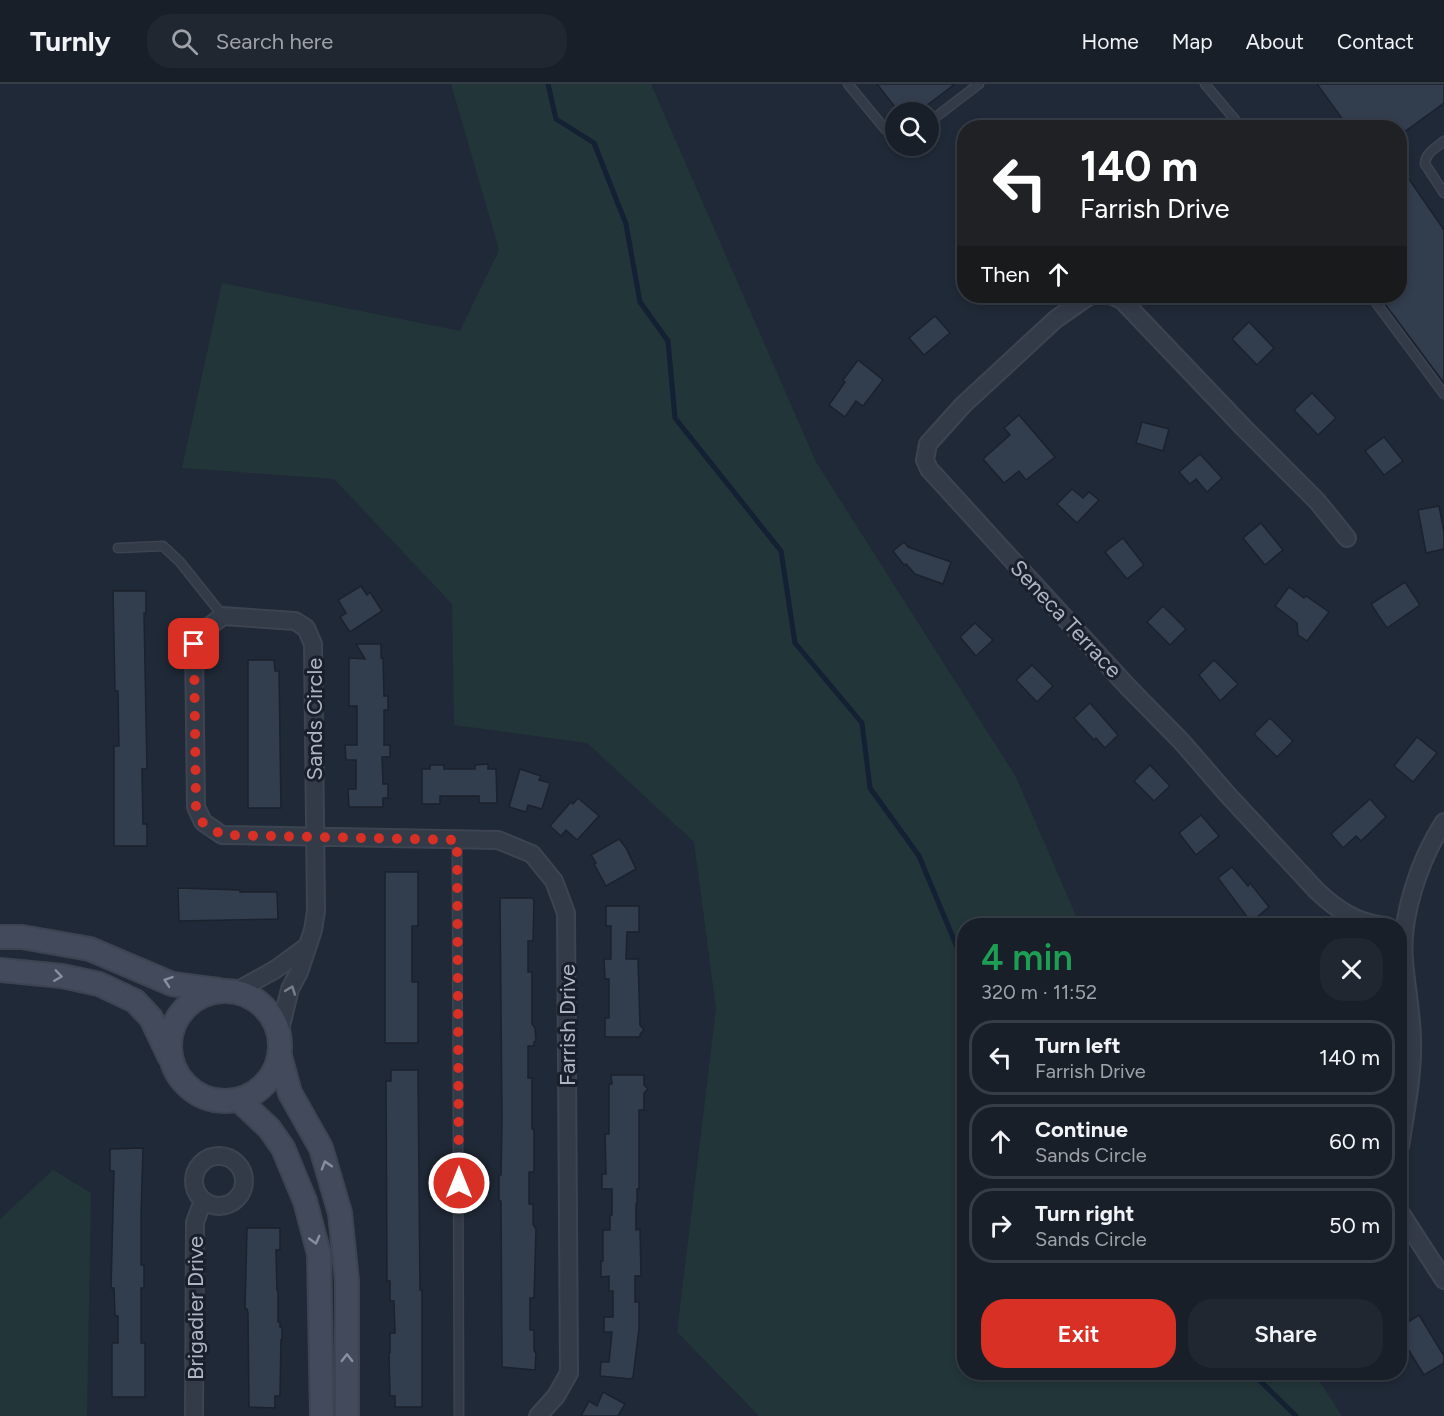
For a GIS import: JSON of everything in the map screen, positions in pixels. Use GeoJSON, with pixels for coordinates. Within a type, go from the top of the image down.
{"type":"FeatureCollection","features":[{"type":"Feature","properties":{"kind":"street","name":"Seneca Terrace"},"geometry":{"type":"LineString","coordinates":[[1079,303],[1056,319],[963,405],[928,444],[925,453],[929,469],[1317,891],[1332,905],[1355,918]]}},
{"type":"Feature","properties":{"kind":"street"},"geometry":{"type":"LineString","coordinates":[[1125,303],[1317,501],[1347,538]]}},
{"type":"Feature","properties":{"kind":"street"},"geometry":{"type":"LineString","coordinates":[[223,616],[203,631],[194,644],[196,807],[202,822],[222,835],[314,836]]}},
{"type":"Feature","properties":{"kind":"street","name":"Sands Circle"},"geometry":{"type":"LineString","coordinates":[[223,616],[295,621],[306,628],[313,644],[316,911],[313,930],[299,972],[290,989],[279,1034]]}},
{"type":"Feature","properties":{"kind":"street"},"geometry":{"type":"LineString","coordinates":[[1405,918],[1423,863],[1444,822]]}},
{"type":"Feature","properties":{"kind":"street","name":"Farrish Drive"},"geometry":{"type":"LineString","coordinates":[[314,836],[498,840],[532,855],[554,881],[566,913],[569,1373],[556,1396],[538,1416]]}},
{"type":"Feature","properties":{"kind":"street"},"geometry":{"type":"LineString","coordinates":[[0,937],[22,937],[90,949],[172,984],[243,994],[260,1003],[272,1017],[279,1034],[280,1056],[290,1093],[321,1148],[340,1213],[347,1281],[347,1416]]}},
{"type":"Feature","properties":{"kind":"street"},"geometry":{"type":"LineString","coordinates":[[172,1063],[169,1046],[172,1029],[180,1013],[192,1001],[208,993],[230,991],[276,969],[306,947]]}},
{"type":"Feature","properties":{"kind":"street"},"geometry":{"type":"LineString","coordinates":[[0,970],[62,976],[99,984],[135,1001],[151,1018],[179,1078],[191,1090],[206,1099],[222,1102],[239,1100],[254,1094],[267,1083],[276,1069],[280,1056]]}},
{"type":"Feature","properties":{"kind":"street"},"geometry":{"type":"LineString","coordinates":[[1407,986],[1411,1011],[1412,1045],[1407,1088]]}},
{"type":"Feature","properties":{"kind":"street"},"geometry":{"type":"LineString","coordinates":[[239,1100],[269,1128],[283,1148],[305,1201],[319,1254],[321,1416]]}},
{"type":"Feature","properties":{"kind":"street","name":"Brigadier Drive"},"geometry":{"type":"LineString","coordinates":[[195,1416],[195,1222],[203,1201]]}},
{"type":"Feature","properties":{"kind":"street"},"geometry":{"type":"LineString","coordinates":[[1407,1223],[1444,1280]]}},
{"type":"Feature","properties":{"kind":"lane"},"geometry":{"type":"LineString","coordinates":[[848,84],[885,129]]}},
{"type":"Feature","properties":{"kind":"lane"},"geometry":{"type":"LineString","coordinates":[[939,115],[979,84]]}},
{"type":"Feature","properties":{"kind":"lane"},"geometry":{"type":"LineString","coordinates":[[1205,84],[1235,120]]}},
{"type":"Feature","properties":{"kind":"lane"},"geometry":{"type":"LineString","coordinates":[[1444,141],[1425,159],[1425,165],[1444,193]]}},
{"type":"Feature","properties":{"kind":"lane"},"geometry":{"type":"LineString","coordinates":[[1376,303],[1444,394]]}},
{"type":"Feature","properties":{"kind":"lane"},"geometry":{"type":"LineString","coordinates":[[118,548],[163,546],[180,562],[223,616]]}},
{"type":"Feature","properties":{"kind":"lane"},"geometry":{"type":"LineString","coordinates":[[457,840],[459,1416]]}},
{"type":"Feature","properties":{"kind":"green space"},"geometry":{"type":"Polygon","coordinates":[[[451,84],[651,84],[816,462],[1016,777],[1077,918],[957,918],[957,1380],[1319,1380],[1342,1416],[759,1416],[677,1332],[716,1009],[694,842],[587,743],[454,725],[452,604],[334,479],[182,468],[222,283],[460,331],[499,250],[451,84]]]}},
{"type":"Feature","properties":{"kind":"green space"},"geometry":{"type":"Polygon","coordinates":[[[53,1170],[91,1193],[87,1416],[0,1416],[0,1219],[53,1170]]]}},
{"type":"Feature","properties":{"kind":"building"},"geometry":{"type":"Polygon","coordinates":[[[877,84],[955,84],[931,102],[891,102],[877,84]]]}},
{"type":"Feature","properties":{"kind":"building"},"geometry":{"type":"Polygon","coordinates":[[[1317,84],[1444,84],[1444,103],[1407,130],[1407,120],[1343,120],[1317,84]]]}},
{"type":"Feature","properties":{"kind":"building"},"geometry":{"type":"Polygon","coordinates":[[[1407,176],[1444,230],[1444,383],[1384,303],[1407,303],[1407,176]]]}},
{"type":"Feature","properties":{"kind":"building"},"geometry":{"type":"Polygon","coordinates":[[[935,316],[950,333],[924,355],[909,338],[935,316]]]}},
{"type":"Feature","properties":{"kind":"building"},"geometry":{"type":"Polygon","coordinates":[[[1249,322],[1274,348],[1257,365],[1232,339],[1249,322]]]}},
{"type":"Feature","properties":{"kind":"building"},"geometry":{"type":"Polygon","coordinates":[[[858,360],[883,380],[863,406],[856,401],[845,417],[829,405],[858,360]]]}},
{"type":"Feature","properties":{"kind":"building"},"geometry":{"type":"Polygon","coordinates":[[[1312,393],[1336,418],[1318,435],[1294,410],[1312,393]]]}},
{"type":"Feature","properties":{"kind":"building"},"geometry":{"type":"Polygon","coordinates":[[[1019,415],[1055,457],[1026,480],[1019,471],[1004,483],[983,459],[1010,435],[1004,428],[1019,415]]]}},
{"type":"Feature","properties":{"kind":"building"},"geometry":{"type":"Polygon","coordinates":[[[1142,422],[1169,429],[1163,451],[1136,443],[1142,422]]]}},
{"type":"Feature","properties":{"kind":"building"},"geometry":{"type":"Polygon","coordinates":[[[1384,437],[1403,461],[1384,475],[1365,451],[1384,437]]]}},
{"type":"Feature","properties":{"kind":"building"},"geometry":{"type":"Polygon","coordinates":[[[1200,454],[1222,478],[1207,492],[1196,479],[1190,484],[1179,472],[1200,454]]]}},
{"type":"Feature","properties":{"kind":"building"},"geometry":{"type":"Polygon","coordinates":[[[1072,489],[1083,498],[1089,492],[1099,500],[1077,523],[1057,504],[1072,489]]]}},
{"type":"Feature","properties":{"kind":"building"},"geometry":{"type":"Polygon","coordinates":[[[1439,506],[1444,532],[1444,549],[1426,553],[1418,510],[1439,506]]]}},
{"type":"Feature","properties":{"kind":"building"},"geometry":{"type":"Polygon","coordinates":[[[1261,523],[1283,550],[1265,565],[1243,538],[1261,523]]]}},
{"type":"Feature","properties":{"kind":"building"},"geometry":{"type":"Polygon","coordinates":[[[1123,538],[1144,565],[1127,579],[1105,552],[1123,538]]]}},
{"type":"Feature","properties":{"kind":"building"},"geometry":{"type":"Polygon","coordinates":[[[904,542],[908,547],[951,562],[943,584],[915,574],[906,564],[904,565],[893,551],[904,542]]]}},
{"type":"Feature","properties":{"kind":"building"},"geometry":{"type":"Polygon","coordinates":[[[1405,582],[1420,605],[1387,628],[1371,604],[1405,582]]]}},
{"type":"Feature","properties":{"kind":"building"},"geometry":{"type":"Polygon","coordinates":[[[361,586],[367,595],[370,592],[382,611],[350,632],[340,617],[346,613],[338,600],[361,586]]]}},
{"type":"Feature","properties":{"kind":"building"},"geometry":{"type":"Polygon","coordinates":[[[1289,587],[1329,612],[1307,641],[1298,635],[1297,623],[1275,606],[1289,587]]]}},
{"type":"Feature","properties":{"kind":"building"},"geometry":{"type":"Polygon","coordinates":[[[113,591],[146,591],[146,613],[144,613],[147,769],[142,769],[143,824],[147,824],[147,846],[114,846],[114,746],[119,746],[118,691],[115,691],[113,591]]]}},
{"type":"Feature","properties":{"kind":"building"},"geometry":{"type":"Polygon","coordinates":[[[1163,606],[1186,629],[1170,645],[1147,622],[1163,606]]]}},
{"type":"Feature","properties":{"kind":"building"},"geometry":{"type":"Polygon","coordinates":[[[975,623],[993,640],[976,656],[960,637],[975,623]]]}},
{"type":"Feature","properties":{"kind":"building"},"geometry":{"type":"Polygon","coordinates":[[[356,644],[381,644],[384,696],[388,696],[388,710],[384,710],[384,745],[390,745],[390,757],[382,757],[383,784],[388,784],[388,798],[383,798],[383,807],[349,807],[348,789],[356,789],[356,760],[346,760],[345,745],[357,745],[357,706],[349,706],[349,658],[365,659],[356,644]]]}},
{"type":"Feature","properties":{"kind":"building"},"geometry":{"type":"Polygon","coordinates":[[[248,660],[274,660],[275,671],[279,671],[281,808],[248,808],[248,660]]]}},
{"type":"Feature","properties":{"kind":"building"},"geometry":{"type":"Polygon","coordinates":[[[1214,660],[1238,684],[1220,701],[1199,675],[1214,660]]]}},
{"type":"Feature","properties":{"kind":"building"},"geometry":{"type":"Polygon","coordinates":[[[1032,665],[1053,686],[1037,702],[1016,680],[1032,665]]]}},
{"type":"Feature","properties":{"kind":"building"},"geometry":{"type":"Polygon","coordinates":[[[1090,703],[1118,735],[1105,748],[1096,738],[1094,740],[1074,718],[1090,703]]]}},
{"type":"Feature","properties":{"kind":"building"},"geometry":{"type":"Polygon","coordinates":[[[1270,718],[1293,741],[1277,757],[1254,734],[1270,718]]]}},
{"type":"Feature","properties":{"kind":"building"},"geometry":{"type":"Polygon","coordinates":[[[1417,737],[1437,753],[1413,782],[1394,766],[1417,737]]]}},
{"type":"Feature","properties":{"kind":"building"},"geometry":{"type":"Polygon","coordinates":[[[488,764],[488,769],[496,769],[497,803],[479,803],[479,796],[440,796],[440,804],[422,804],[422,769],[430,769],[430,765],[444,765],[444,769],[475,769],[475,765],[488,764]]]}},
{"type":"Feature","properties":{"kind":"building"},"geometry":{"type":"Polygon","coordinates":[[[1150,765],[1170,786],[1154,801],[1134,781],[1150,765]]]}},
{"type":"Feature","properties":{"kind":"building"},"geometry":{"type":"Polygon","coordinates":[[[520,769],[541,776],[539,780],[550,783],[542,809],[528,805],[526,812],[509,807],[520,769]]]}},
{"type":"Feature","properties":{"kind":"building"},"geometry":{"type":"Polygon","coordinates":[[[578,798],[599,816],[577,840],[566,830],[561,836],[550,826],[571,802],[573,804],[578,798]]]}},
{"type":"Feature","properties":{"kind":"building"},"geometry":{"type":"Polygon","coordinates":[[[1370,799],[1386,817],[1361,841],[1356,836],[1343,848],[1331,834],[1370,799]]]}},
{"type":"Feature","properties":{"kind":"building"},"geometry":{"type":"Polygon","coordinates":[[[1201,815],[1219,836],[1196,855],[1179,833],[1201,815]]]}},
{"type":"Feature","properties":{"kind":"building"},"geometry":{"type":"Polygon","coordinates":[[[619,839],[636,869],[606,886],[591,855],[619,839]]]}},
{"type":"Feature","properties":{"kind":"building"},"geometry":{"type":"Polygon","coordinates":[[[1232,867],[1248,886],[1250,883],[1269,907],[1256,918],[1248,918],[1218,878],[1232,867]]]}},
{"type":"Feature","properties":{"kind":"building"},"geometry":{"type":"Polygon","coordinates":[[[385,872],[418,872],[418,926],[412,926],[412,982],[418,982],[418,1043],[385,1043],[385,872]]]}},
{"type":"Feature","properties":{"kind":"building"},"geometry":{"type":"Polygon","coordinates":[[[178,888],[277,892],[278,919],[179,921],[178,888]]]}},
{"type":"Feature","properties":{"kind":"building"},"geometry":{"type":"Polygon","coordinates":[[[500,898],[533,898],[534,902],[533,941],[528,941],[528,972],[532,972],[532,1024],[535,1028],[536,1041],[534,1046],[528,1046],[528,1078],[532,1078],[532,1129],[534,1129],[534,1172],[529,1172],[529,1204],[533,1204],[533,1224],[536,1229],[534,1298],[530,1298],[530,1330],[534,1330],[535,1370],[502,1367],[501,1201],[499,1201],[502,1121],[500,898]]]}},
{"type":"Feature","properties":{"kind":"building"},"geometry":{"type":"Polygon","coordinates":[[[606,906],[639,906],[639,932],[627,932],[626,959],[638,959],[640,1025],[644,1030],[640,1037],[605,1037],[605,1018],[609,1018],[609,979],[605,979],[604,959],[611,959],[611,926],[606,926],[606,906]]]}},
{"type":"Feature","properties":{"kind":"building"},"geometry":{"type":"Polygon","coordinates":[[[391,1070],[418,1070],[422,1407],[395,1407],[395,1396],[390,1396],[390,1333],[395,1333],[394,1301],[390,1301],[390,1281],[387,1281],[386,1081],[391,1081],[391,1070]]]}},
{"type":"Feature","properties":{"kind":"building"},"geometry":{"type":"Polygon","coordinates":[[[611,1075],[644,1075],[644,1085],[648,1089],[644,1093],[644,1110],[639,1110],[639,1189],[637,1189],[636,1230],[640,1229],[641,1276],[635,1276],[635,1302],[639,1302],[639,1329],[631,1379],[600,1376],[601,1362],[609,1362],[612,1332],[604,1332],[604,1317],[613,1317],[613,1291],[609,1291],[609,1276],[601,1277],[603,1230],[610,1230],[610,1215],[612,1215],[612,1189],[602,1189],[602,1174],[606,1174],[605,1134],[609,1134],[611,1075]]]}},
{"type":"Feature","properties":{"kind":"building"},"geometry":{"type":"Polygon","coordinates":[[[143,1148],[141,1265],[144,1265],[144,1288],[141,1288],[141,1343],[145,1343],[145,1397],[112,1397],[112,1343],[118,1343],[118,1316],[115,1316],[114,1288],[111,1288],[114,1171],[110,1171],[110,1149],[143,1148]]]}},
{"type":"Feature","properties":{"kind":"building"},"geometry":{"type":"Polygon","coordinates":[[[247,1228],[280,1228],[280,1250],[276,1250],[278,1322],[282,1327],[282,1340],[280,1396],[275,1396],[275,1408],[249,1407],[248,1313],[245,1309],[247,1228]]]}},
{"type":"Feature","properties":{"kind":"building"},"geometry":{"type":"Polygon","coordinates":[[[1419,1315],[1444,1356],[1444,1363],[1424,1375],[1407,1347],[1407,1323],[1419,1315]]]}},
{"type":"Feature","properties":{"kind":"building"},"geometry":{"type":"Polygon","coordinates":[[[603,1392],[625,1404],[618,1416],[581,1416],[589,1401],[597,1406],[603,1392]]]}},
{"type":"Feature","properties":{"kind":"waterway"},"geometry":{"type":"LineString","coordinates":[[548,84],[556,119],[594,143],[626,224],[640,302],[668,341],[675,418],[781,551],[795,643],[862,723],[870,788],[919,856],[957,947]]}},
{"type":"Feature","properties":{"kind":"waterway"},"geometry":{"type":"LineString","coordinates":[[1259,1380],[1296,1416]]}},
{"type":"Feature","properties":{"kind":"route"},"geometry":{"type":"LineString","coordinates":[[194,644],[196,807],[202,822],[222,835],[457,840],[459,1183]]}}]}
